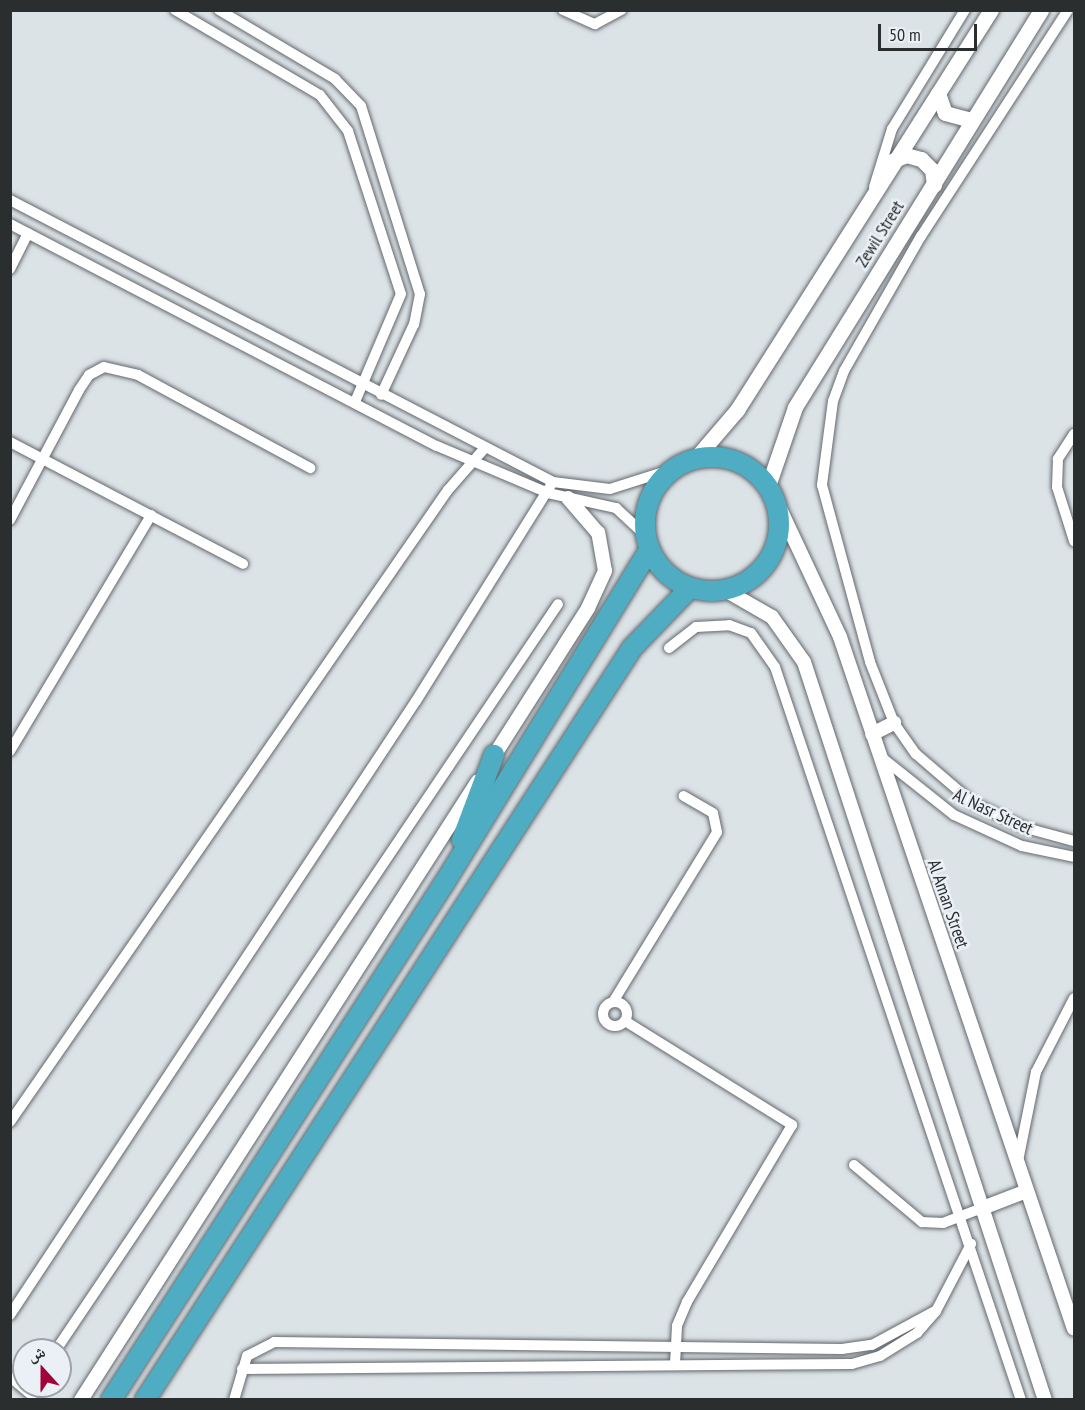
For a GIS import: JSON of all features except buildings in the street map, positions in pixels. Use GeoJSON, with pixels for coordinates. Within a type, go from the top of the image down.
{"type":"FeatureCollection","features":[{"type":"Feature","properties":{"kind":"highway"},"geometry":{"type":"LineString","coordinates":[[111,1400],[445,882],[647,543],[649,498],[673,469],[695,459],[719,457],[742,463],[771,491],[780,526],[772,555],[753,578],[725,590],[690,588],[665,573],[647,543]]}},
{"type":"Feature","properties":{"kind":"highway"},"geometry":{"type":"LineString","coordinates":[[145,1400],[632,648],[690,588]]}},
{"type":"Feature","properties":{"kind":"highway"},"geometry":{"type":"LineString","coordinates":[[445,882],[494,755]]}},
{"type":"Feature","properties":{"kind":"main road","name":"Zewil Street"},"geometry":{"type":"LineString","coordinates":[[695,459],[737,410],[874,187],[991,10]]}},
{"type":"Feature","properties":{"kind":"main road","name":"Zewil Street"},"geometry":{"type":"LineString","coordinates":[[771,491],[795,407],[1041,10]]}},
{"type":"Feature","properties":{"kind":"main road"},"geometry":{"type":"LineString","coordinates":[[938,93],[945,113],[972,120]]}},
{"type":"Feature","properties":{"kind":"main road"},"geometry":{"type":"LineString","coordinates":[[892,161],[906,156],[921,159],[932,170],[934,185]]}},
{"type":"Feature","properties":{"kind":"street"},"geometry":{"type":"LineString","coordinates":[[175,10],[332,105],[371,194],[401,294],[355,402]]}},
{"type":"Feature","properties":{"kind":"street"},"geometry":{"type":"LineString","coordinates":[[563,10],[595,24],[621,10]]}},
{"type":"Feature","properties":{"kind":"street"},"geometry":{"type":"LineString","coordinates":[[874,187],[892,129],[965,10]]}},
{"type":"Feature","properties":{"kind":"street"},"geometry":{"type":"LineString","coordinates":[[1068,10],[921,236],[844,371],[833,401],[822,485],[830,528],[870,662],[894,723],[916,754],[973,803],[1026,828],[1074,841]]}},
{"type":"Feature","properties":{"kind":"street"},"geometry":{"type":"LineString","coordinates":[[222,11],[350,91],[361,106],[390,187],[420,294],[414,324],[381,395]]}},
{"type":"Feature","properties":{"kind":"street"},"geometry":{"type":"LineString","coordinates":[[371,194],[390,187]]}},
{"type":"Feature","properties":{"kind":"street"},"geometry":{"type":"LineString","coordinates":[[10,200],[364,385],[446,431],[553,482],[610,489],[673,469]]}},
{"type":"Feature","properties":{"kind":"street"},"geometry":{"type":"LineString","coordinates":[[10,224],[437,446],[548,493],[616,508],[647,543]]}},
{"type":"Feature","properties":{"kind":"street"},"geometry":{"type":"LineString","coordinates":[[10,269],[28,233]]}},
{"type":"Feature","properties":{"kind":"street"},"geometry":{"type":"LineString","coordinates":[[10,520],[89,375],[104,367],[122,368],[310,468]]}},
{"type":"Feature","properties":{"kind":"street"},"geometry":{"type":"LineString","coordinates":[[437,446],[446,431]]}},
{"type":"Feature","properties":{"kind":"street"},"geometry":{"type":"LineString","coordinates":[[1074,434],[1058,459],[1057,487],[1074,541]]}},
{"type":"Feature","properties":{"kind":"street"},"geometry":{"type":"LineString","coordinates":[[10,442],[243,564]]}},
{"type":"Feature","properties":{"kind":"street"},"geometry":{"type":"LineString","coordinates":[[10,1122],[448,490],[483,450]]}},
{"type":"Feature","properties":{"kind":"street"},"geometry":{"type":"LineString","coordinates":[[10,1315],[548,493],[553,482]]}},
{"type":"Feature","properties":{"kind":"street","name":"Al Aman Street"},"geometry":{"type":"LineString","coordinates":[[771,491],[828,606],[1074,1329]]}},
{"type":"Feature","properties":{"kind":"street"},"geometry":{"type":"LineString","coordinates":[[81,1400],[588,608],[605,571],[598,533],[568,498]]}},
{"type":"Feature","properties":{"kind":"street"},"geometry":{"type":"LineString","coordinates":[[10,751],[151,515]]}},
{"type":"Feature","properties":{"kind":"street"},"geometry":{"type":"LineString","coordinates":[[725,590],[772,617],[804,662],[1044,1400]]}},
{"type":"Feature","properties":{"kind":"street"},"geometry":{"type":"LineString","coordinates":[[64,1338],[558,604]]}},
{"type":"Feature","properties":{"kind":"street"},"geometry":{"type":"LineString","coordinates":[[669,648],[685,632],[718,623],[750,633],[769,654],[962,1216],[1021,1400]]}},
{"type":"Feature","properties":{"kind":"street"},"geometry":{"type":"LineString","coordinates":[[872,734],[894,723]]}},
{"type":"Feature","properties":{"kind":"street","name":"Al Nasr Street"},"geometry":{"type":"LineString","coordinates":[[879,755],[954,815],[1022,846],[1074,857]]}},
{"type":"Feature","properties":{"kind":"street"},"geometry":{"type":"LineString","coordinates":[[625,1021],[617,1025],[605,1020],[603,1011],[613,1002],[717,832],[714,813],[684,796]]}},
{"type":"Feature","properties":{"kind":"street"},"geometry":{"type":"LineString","coordinates":[[1018,1164],[1036,1072],[1074,998]]}},
{"type":"Feature","properties":{"kind":"street"},"geometry":{"type":"LineString","coordinates":[[613,1002],[625,1007],[625,1021]]}},
{"type":"Feature","properties":{"kind":"street"},"geometry":{"type":"LineString","coordinates":[[625,1021],[792,1125],[687,1302],[675,1343],[675,1364]]}},
{"type":"Feature","properties":{"kind":"street"},"geometry":{"type":"LineString","coordinates":[[854,1165],[922,1222],[962,1216],[1027,1191]]}},
{"type":"Feature","properties":{"kind":"street"},"geometry":{"type":"LineString","coordinates":[[242,1369],[852,1364],[905,1342],[936,1311],[970,1244]]}},
{"type":"Feature","properties":{"kind":"street"},"geometry":{"type":"LineString","coordinates":[[234,1400],[242,1369],[255,1348],[283,1341],[504,1347],[675,1343],[861,1348],[936,1311]]}}]}
